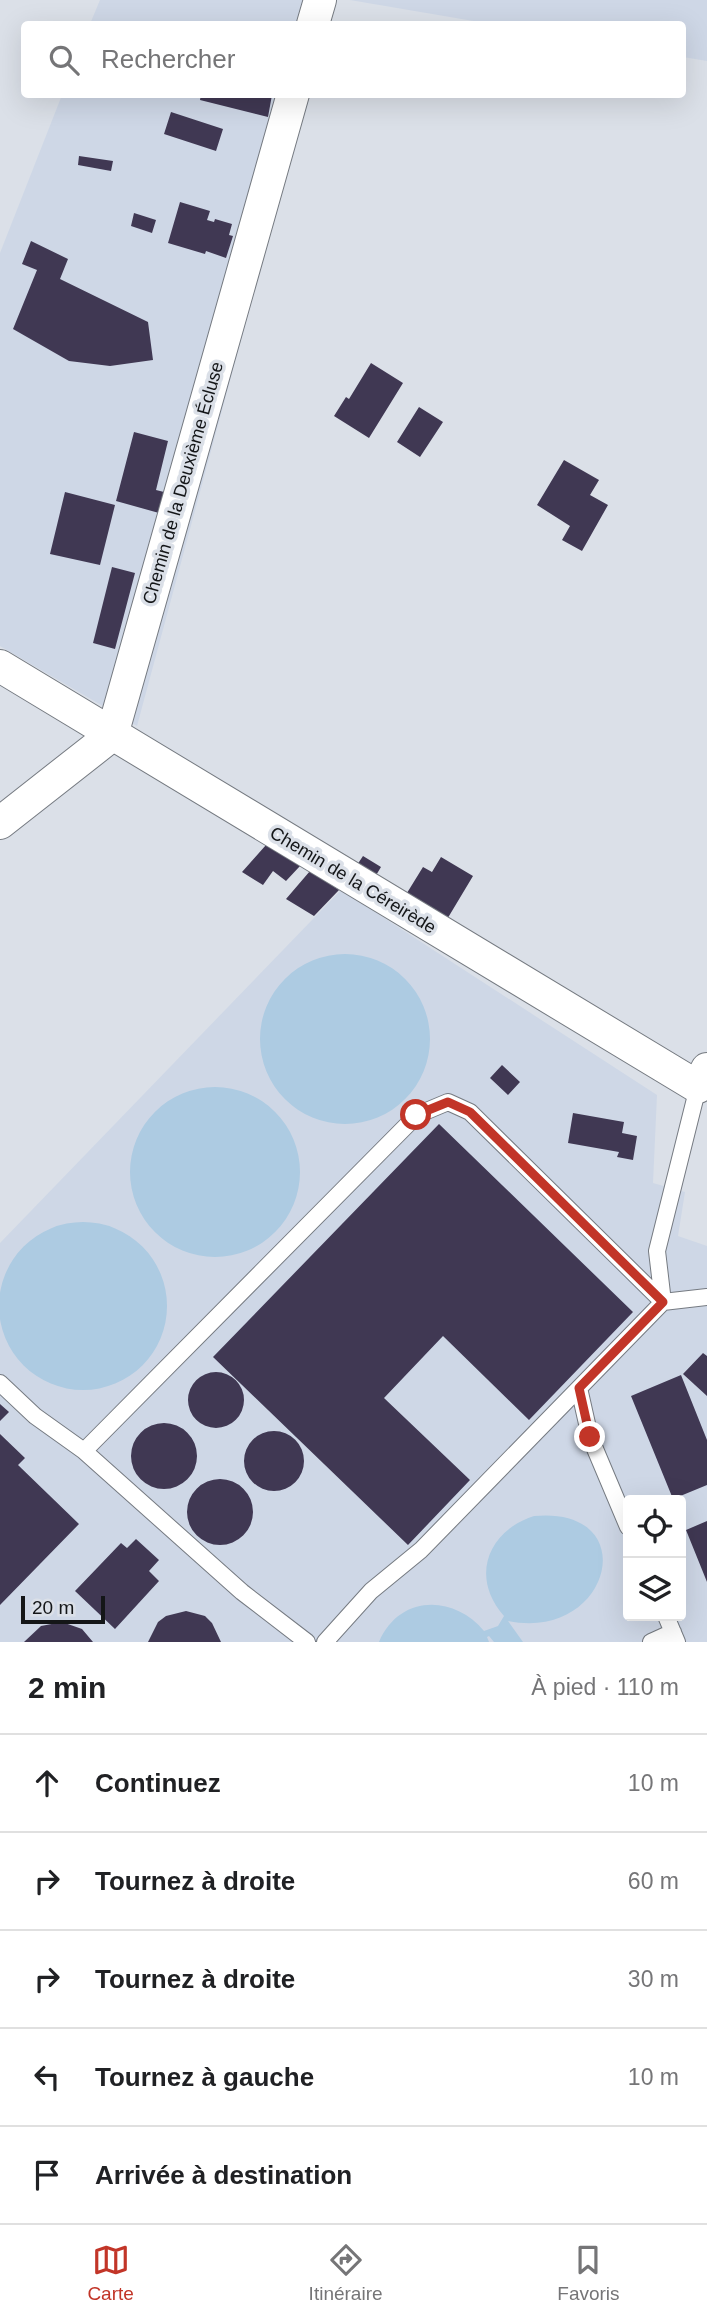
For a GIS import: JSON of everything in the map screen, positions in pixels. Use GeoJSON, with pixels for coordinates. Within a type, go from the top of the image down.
{"type":"FeatureCollection","features":[{"type":"Feature","properties":{"kind":"street"},"geometry":{"type":"LineString","coordinates":[[314,21],[320,0]]}},
{"type":"Feature","properties":{"kind":"street","name":"Chemin de la Deuxième Écluse"},"geometry":{"type":"LineString","coordinates":[[112,735],[292,98]]}},
{"type":"Feature","properties":{"kind":"street","name":"Chemin de la Céreirède"},"geometry":{"type":"LineString","coordinates":[[0,666],[112,735],[704,1083]]}},
{"type":"Feature","properties":{"kind":"street"},"geometry":{"type":"LineString","coordinates":[[0,823],[112,735]]}},
{"type":"Feature","properties":{"kind":"lane"},"geometry":{"type":"LineString","coordinates":[[663,1302],[657,1251],[704,1083]]}},
{"type":"Feature","properties":{"kind":"lane"},"geometry":{"type":"LineString","coordinates":[[84,1451],[416,1115],[448,1102],[470,1112],[663,1302]]}},
{"type":"Feature","properties":{"kind":"lane"},"geometry":{"type":"LineString","coordinates":[[325,1642],[371,1591],[421,1550],[663,1302],[707,1297]]}},
{"type":"Feature","properties":{"kind":"lane"},"geometry":{"type":"LineString","coordinates":[[0,1383],[35,1416],[84,1451],[242,1592],[307,1642]]}},
{"type":"Feature","properties":{"kind":"lane"},"geometry":{"type":"LineString","coordinates":[[579,1388],[590,1437],[623,1515]]}},
{"type":"Feature","properties":{"kind":"lane"},"geometry":{"type":"LineString","coordinates":[[651,1642],[675,1637]]}},
{"type":"Feature","properties":{"kind":"shaded area"},"geometry":{"type":"Polygon","coordinates":[[[100,0],[332,0],[326,21],[91,21],[100,0]]]}},
{"type":"Feature","properties":{"kind":"shaded area"},"geometry":{"type":"Polygon","coordinates":[[[350,0],[707,0],[707,61],[686,58],[686,21],[473,21],[350,0]]]}},
{"type":"Feature","properties":{"kind":"shaded area"},"geometry":{"type":"Polygon","coordinates":[[[61,98],[306,98],[137,726],[0,646],[0,253],[61,98]]]}},
{"type":"Feature","properties":{"kind":"shaded area"},"geometry":{"type":"Polygon","coordinates":[[[341,890],[657,1095],[653,1183],[685,1192],[678,1236],[707,1246],[707,1642],[0,1642],[0,1243],[341,890]]]}},
{"type":"Feature","properties":{"kind":"water"},"geometry":{"type":"Polygon","coordinates":[[[345,954],[378,960],[405,979],[424,1006],[430,1039],[424,1072],[405,1099],[378,1118],[345,1124],[312,1118],[285,1099],[266,1072],[260,1039],[266,1006],[285,979],[312,960],[345,954]]]}},
{"type":"Feature","properties":{"kind":"water"},"geometry":{"type":"Polygon","coordinates":[[[215,1087],[247,1094],[262,1101],[275,1112],[286,1125],[293,1140],[300,1172],[293,1204],[286,1219],[275,1232],[262,1243],[247,1250],[215,1257],[183,1250],[168,1243],[155,1232],[144,1219],[137,1204],[130,1172],[137,1140],[144,1125],[155,1112],[168,1101],[183,1094],[215,1087]]]}},
{"type":"Feature","properties":{"kind":"water"},"geometry":{"type":"Polygon","coordinates":[[[83,1222],[115,1228],[142,1247],[161,1274],[167,1306],[161,1338],[142,1365],[115,1384],[83,1390],[51,1384],[24,1365],[5,1338],[-1,1306],[5,1274],[24,1247],[51,1228],[83,1222]]]}},
{"type":"Feature","properties":{"kind":"water"},"geometry":{"type":"Polygon","coordinates":[[[534,1516],[569,1519],[591,1531],[602,1550],[601,1573],[591,1594],[571,1612],[543,1622],[508,1621],[523,1642],[494,1642],[489,1636],[489,1642],[379,1642],[399,1615],[427,1605],[457,1610],[484,1631],[498,1626],[504,1616],[488,1586],[486,1572],[489,1557],[495,1544],[505,1533],[534,1516]]]}},
{"type":"Feature","properties":{"kind":"building"},"geometry":{"type":"Polygon","coordinates":[[[200,98],[271,98],[268,117],[200,98]]]}},
{"type":"Feature","properties":{"kind":"building"},"geometry":{"type":"Polygon","coordinates":[[[171,112],[223,129],[216,151],[164,134],[171,112]]]}},
{"type":"Feature","properties":{"kind":"building"},"geometry":{"type":"Polygon","coordinates":[[[79,156],[113,161],[111,171],[78,165],[79,156]]]}},
{"type":"Feature","properties":{"kind":"building"},"geometry":{"type":"Polygon","coordinates":[[[180,202],[210,211],[207,220],[214,222],[215,219],[232,224],[229,235],[233,236],[226,258],[168,243],[180,202]]]}},
{"type":"Feature","properties":{"kind":"building"},"geometry":{"type":"Polygon","coordinates":[[[134,213],[156,220],[152,233],[131,226],[134,213]]]}},
{"type":"Feature","properties":{"kind":"building"},"geometry":{"type":"Polygon","coordinates":[[[31,241],[68,259],[60,279],[148,322],[153,360],[110,366],[69,361],[13,329],[37,270],[22,264],[31,241]]]}},
{"type":"Feature","properties":{"kind":"building"},"geometry":{"type":"Polygon","coordinates":[[[371,363],[403,383],[369,438],[334,416],[346,397],[349,399],[371,363]]]}},
{"type":"Feature","properties":{"kind":"building"},"geometry":{"type":"Polygon","coordinates":[[[419,407],[443,422],[420,457],[397,442],[419,407]]]}},
{"type":"Feature","properties":{"kind":"building"},"geometry":{"type":"Polygon","coordinates":[[[134,432],[168,441],[156,490],[164,492],[159,513],[116,501],[134,432]]]}},
{"type":"Feature","properties":{"kind":"building"},"geometry":{"type":"Polygon","coordinates":[[[564,460],[599,480],[590,495],[608,505],[582,551],[562,540],[570,526],[537,505],[564,460]]]}},
{"type":"Feature","properties":{"kind":"building"},"geometry":{"type":"Polygon","coordinates":[[[65,492],[115,505],[100,565],[50,554],[65,492]]]}},
{"type":"Feature","properties":{"kind":"building"},"geometry":{"type":"Polygon","coordinates":[[[112,567],[135,573],[115,649],[93,643],[112,567]]]}},
{"type":"Feature","properties":{"kind":"building"},"geometry":{"type":"Polygon","coordinates":[[[266,845],[300,866],[286,881],[273,871],[263,885],[242,872],[266,845]]]}},
{"type":"Feature","properties":{"kind":"building"},"geometry":{"type":"Polygon","coordinates":[[[363,856],[381,867],[372,882],[353,871],[363,856]]]}},
{"type":"Feature","properties":{"kind":"building"},"geometry":{"type":"Polygon","coordinates":[[[441,857],[473,876],[443,926],[402,901],[423,867],[432,872],[441,857]]]}},
{"type":"Feature","properties":{"kind":"building"},"geometry":{"type":"Polygon","coordinates":[[[310,871],[339,890],[314,916],[286,899],[310,871]]]}},
{"type":"Feature","properties":{"kind":"building"},"geometry":{"type":"Polygon","coordinates":[[[502,1065],[520,1082],[508,1095],[490,1078],[502,1065]]]}},
{"type":"Feature","properties":{"kind":"building"},"geometry":{"type":"Polygon","coordinates":[[[573,1113],[624,1122],[622,1133],[637,1136],[633,1160],[617,1157],[619,1152],[568,1143],[573,1113]]]}},
{"type":"Feature","properties":{"kind":"building"},"geometry":{"type":"Polygon","coordinates":[[[439,1124],[633,1312],[529,1420],[443,1336],[384,1398],[470,1480],[408,1545],[213,1357],[439,1124]]]}},
{"type":"Feature","properties":{"kind":"building"},"geometry":{"type":"Polygon","coordinates":[[[703,1353],[707,1356],[707,1396],[683,1374],[703,1353]]]}},
{"type":"Feature","properties":{"kind":"building"},"geometry":{"type":"Polygon","coordinates":[[[216,1372],[227,1374],[236,1380],[242,1389],[242,1411],[236,1420],[227,1426],[216,1428],[205,1426],[196,1420],[190,1411],[188,1400],[190,1389],[196,1380],[205,1374],[216,1372]]]}},
{"type":"Feature","properties":{"kind":"building"},"geometry":{"type":"Polygon","coordinates":[[[681,1375],[707,1440],[707,1485],[683,1495],[671,1495],[631,1396],[681,1375]]]}},
{"type":"Feature","properties":{"kind":"building"},"geometry":{"type":"Polygon","coordinates":[[[0,1404],[9,1412],[0,1421],[0,1404]]]}},
{"type":"Feature","properties":{"kind":"building"},"geometry":{"type":"Polygon","coordinates":[[[157,1423],[171,1423],[183,1428],[192,1437],[197,1456],[195,1469],[188,1480],[171,1489],[157,1489],[145,1484],[136,1475],[131,1463],[131,1449],[136,1437],[145,1428],[157,1423]]]}},
{"type":"Feature","properties":{"kind":"building"},"geometry":{"type":"Polygon","coordinates":[[[274,1431],[295,1440],[304,1461],[295,1482],[274,1491],[253,1482],[244,1461],[253,1440],[274,1431]]]}},
{"type":"Feature","properties":{"kind":"building"},"geometry":{"type":"Polygon","coordinates":[[[0,1434],[25,1458],[18,1465],[79,1524],[0,1605],[0,1434]]]}},
{"type":"Feature","properties":{"kind":"building"},"geometry":{"type":"Polygon","coordinates":[[[220,1479],[233,1482],[243,1489],[250,1499],[253,1512],[250,1525],[243,1535],[233,1542],[220,1545],[207,1542],[197,1535],[190,1525],[187,1512],[190,1499],[197,1489],[207,1482],[220,1479]]]}},
{"type":"Feature","properties":{"kind":"building"},"geometry":{"type":"Polygon","coordinates":[[[707,1521],[707,1582],[686,1530],[707,1521]]]}},
{"type":"Feature","properties":{"kind":"building"},"geometry":{"type":"Polygon","coordinates":[[[136,1539],[159,1560],[149,1571],[159,1581],[115,1629],[75,1591],[121,1543],[127,1548],[136,1539]]]}},
{"type":"Feature","properties":{"kind":"building"},"geometry":{"type":"Polygon","coordinates":[[[186,1611],[205,1616],[212,1623],[221,1642],[148,1642],[158,1622],[166,1616],[186,1611]]]}},
{"type":"Feature","properties":{"kind":"building"},"geometry":{"type":"Polygon","coordinates":[[[62,1622],[82,1629],[93,1642],[24,1642],[41,1626],[62,1622]]]}},
{"type":"Feature","properties":{"kind":"route"},"geometry":{"type":"LineString","coordinates":[[416,1115],[448,1102],[470,1112],[663,1302],[579,1388],[590,1437]]}}]}
